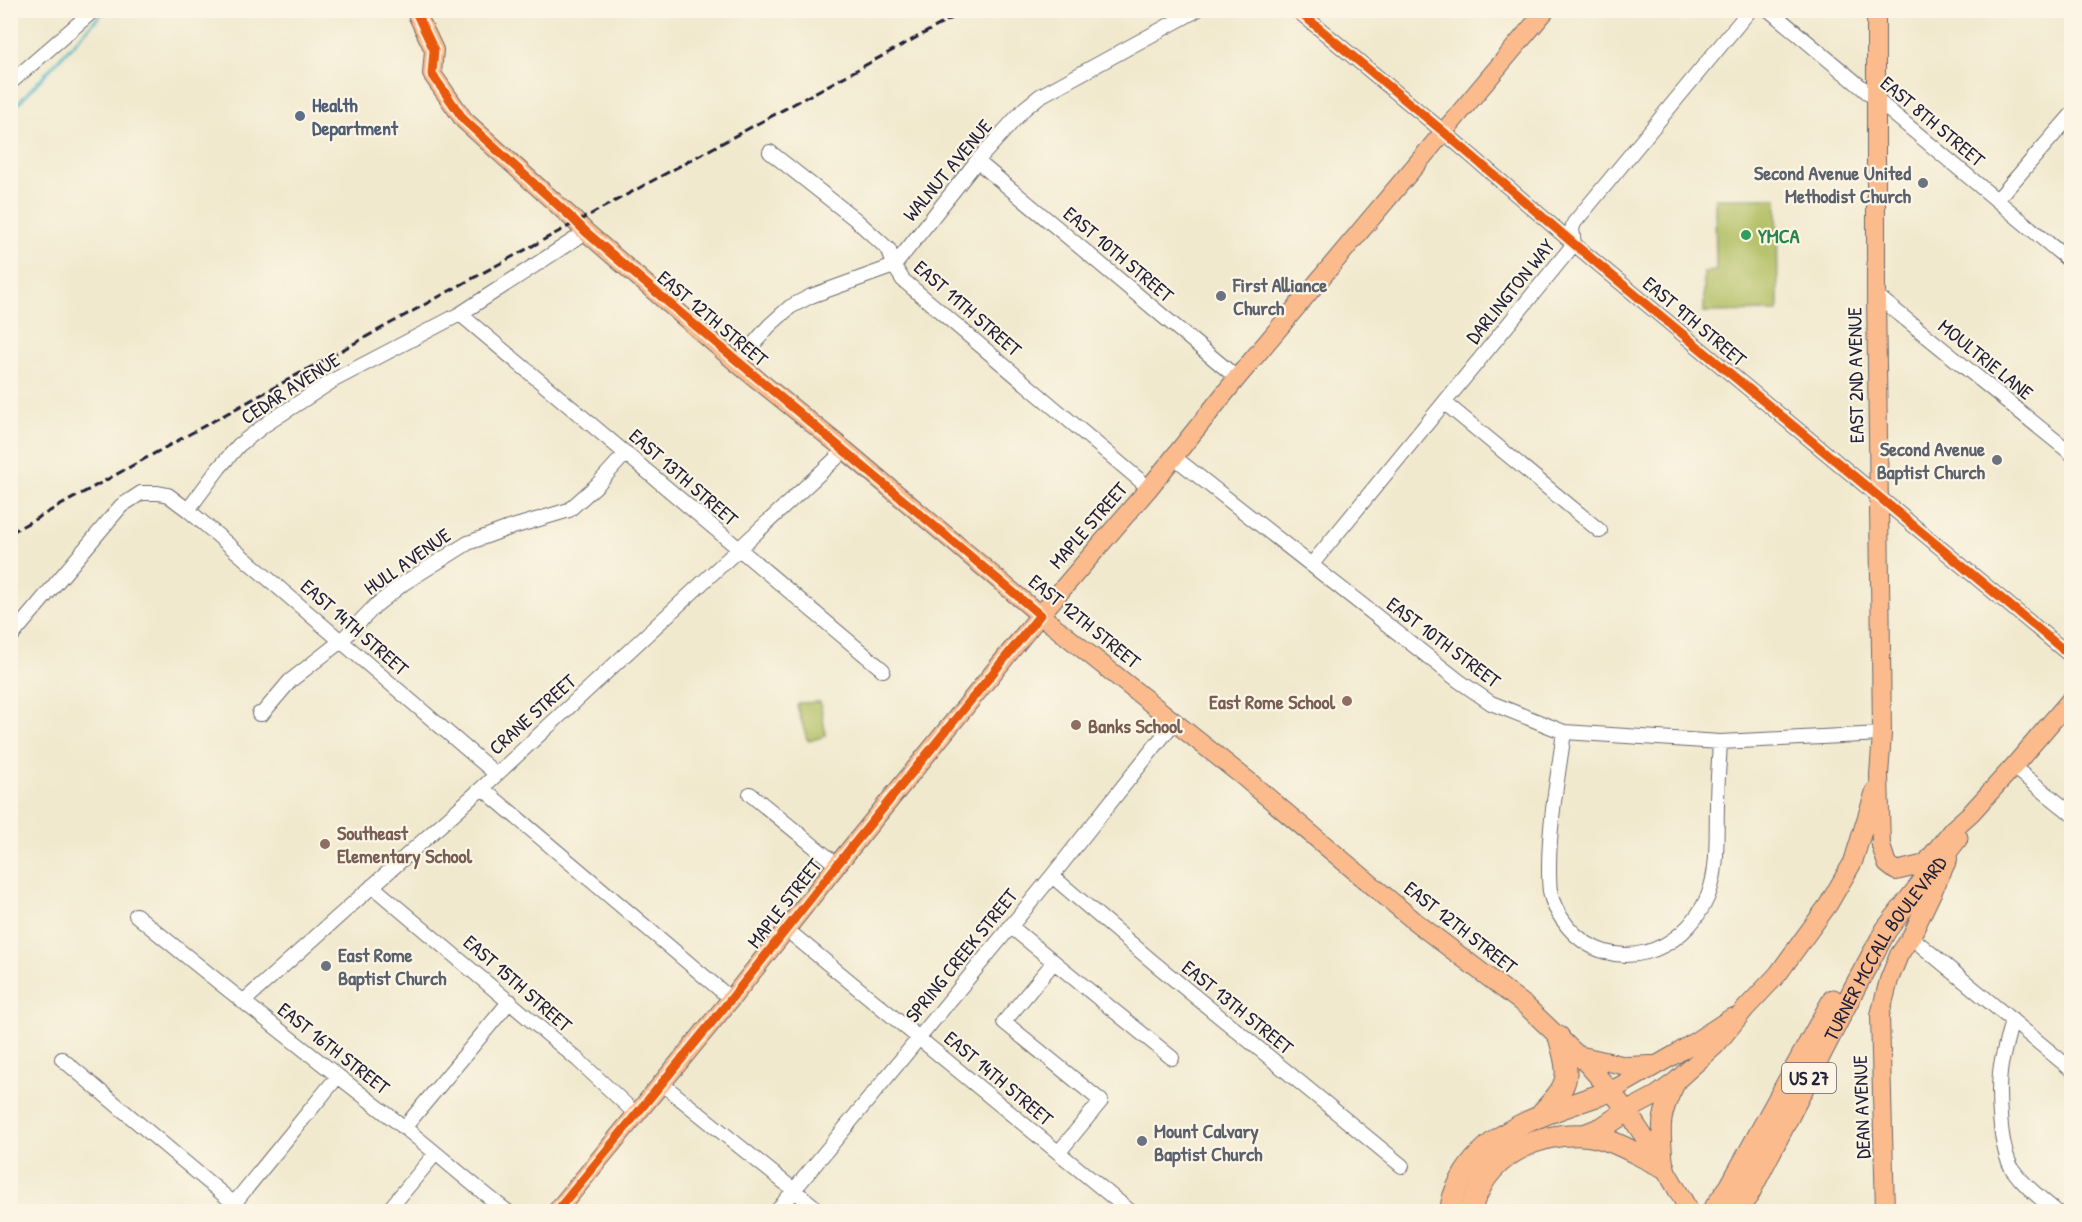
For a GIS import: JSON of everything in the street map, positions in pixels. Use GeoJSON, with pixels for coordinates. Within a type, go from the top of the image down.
{"type":"FeatureCollection","features":[{"type":"Feature","properties":{"kind":"highway","name":"TURNER MCCALL BOULEVARD"},"geometry":{"type":"LineString","coordinates":[[1735,1212],[1748,1196],[1886,930],[1957,838]]}},
{"type":"Feature","properties":{"kind":"highway","name":"TURNER MCCALL BOULEVARD"},"geometry":{"type":"LineString","coordinates":[[1712,1212],[1730,1187],[1871,930],[1925,864]]}},
{"type":"Feature","properties":{"kind":"highway"},"geometry":{"type":"LineString","coordinates":[[1537,1118],[1558,1095],[1567,1076],[1567,1066],[1559,1037]]}},
{"type":"Feature","properties":{"kind":"highway"},"geometry":{"type":"LineString","coordinates":[[1451,1212],[1455,1192],[1472,1163],[1491,1142],[1522,1123],[1611,1091]]}},
{"type":"Feature","properties":{"kind":"highway"},"geometry":{"type":"LineString","coordinates":[[1584,1136],[1602,1128],[1627,1111]]}},
{"type":"Feature","properties":{"kind":"highway"},"geometry":{"type":"LineString","coordinates":[[1471,1212],[1471,1206],[1484,1179],[1505,1156],[1542,1139],[1584,1136],[1609,1141],[1664,1167]]}},
{"type":"Feature","properties":{"kind":"main road","name":"EAST 12TH STREET"},"geometry":{"type":"LineString","coordinates":[[415,10],[434,50],[432,74],[448,94],[459,114],[586,232],[737,363],[845,450],[1040,615],[1246,779],[1417,923],[1526,1006],[1578,1055],[1627,1111],[1681,1194],[1690,1212]]}},
{"type":"Feature","properties":{"kind":"main road","name":"MAPLE STREET"},"geometry":{"type":"LineString","coordinates":[[556,1212],[787,930],[1040,615],[1149,488],[1237,378],[1546,10]]}},
{"type":"Feature","properties":{"kind":"main road","name":"EAST 2ND AVENUE"},"geometry":{"type":"LineString","coordinates":[[1876,10],[1876,295],[1882,734],[1879,775]]}},
{"type":"Feature","properties":{"kind":"main road","name":"TURNER MCCALL BOULEVARD"},"geometry":{"type":"LineString","coordinates":[[1925,864],[1952,830],[1971,813],[2013,767],[2072,698]]}},
{"type":"Feature","properties":{"kind":"main road"},"geometry":{"type":"LineString","coordinates":[[1879,775],[1881,846],[1887,864],[1896,871],[1925,864]]}},
{"type":"Feature","properties":{"kind":"main road"},"geometry":{"type":"LineString","coordinates":[[1627,1111],[1657,1095],[1676,1081],[1716,1045],[1745,1009],[1778,974],[1828,905],[1853,862],[1879,775]]}},
{"type":"Feature","properties":{"kind":"main road","name":"TURNER MCCALL BOULEVARD"},"geometry":{"type":"LineString","coordinates":[[1957,838],[1971,813]]}},
{"type":"Feature","properties":{"kind":"main road","name":"DEAN AVENUE"},"geometry":{"type":"LineString","coordinates":[[1885,1212],[1880,1015],[1889,980],[1899,955],[1911,937],[1957,838]]}},
{"type":"Feature","properties":{"kind":"main road"},"geometry":{"type":"LineString","coordinates":[[1611,1091],[1657,1065],[1745,1009]]}},
{"type":"Feature","properties":{"kind":"main road"},"geometry":{"type":"LineString","coordinates":[[1578,1055],[1626,1066],[1657,1065]]}},
{"type":"Feature","properties":{"kind":"main road"},"geometry":{"type":"LineString","coordinates":[[1664,1167],[1661,1121],[1664,1105],[1676,1081]]}},
{"type":"Feature","properties":{"kind":"street"},"geometry":{"type":"LineString","coordinates":[[10,82],[94,10]]}},
{"type":"Feature","properties":{"kind":"street","name":"WALNUT AVENUE"},"geometry":{"type":"LineString","coordinates":[[894,266],[977,161],[1025,108],[1040,96],[1197,10]]}},
{"type":"Feature","properties":{"kind":"street","name":"EAST 9TH STREET"},"geometry":{"type":"LineString","coordinates":[[1296,10],[2072,657]]}},
{"type":"Feature","properties":{"kind":"street","name":"DARLINGTON WAY"},"geometry":{"type":"LineString","coordinates":[[1312,564],[1574,244],[1572,229],[1574,223],[1749,10]]}},
{"type":"Feature","properties":{"kind":"street","name":"EAST 8TH STREET"},"geometry":{"type":"LineString","coordinates":[[1769,10],[2072,263]]}},
{"type":"Feature","properties":{"kind":"street"},"geometry":{"type":"LineString","coordinates":[[1997,200],[2072,114]]}},
{"type":"Feature","properties":{"kind":"street","name":"EAST 11TH STREET"},"geometry":{"type":"LineString","coordinates":[[770,152],[864,227],[889,250],[894,266],[903,280],[1149,488]]}},
{"type":"Feature","properties":{"kind":"street","name":"EAST 10TH STREET"},"geometry":{"type":"LineString","coordinates":[[977,161],[1237,378]]}},
{"type":"Feature","properties":{"kind":"street","name":"CEDAR AVENUE"},"geometry":{"type":"LineString","coordinates":[[188,510],[219,468],[239,446],[266,424],[334,380],[460,314],[586,232]]}},
{"type":"Feature","properties":{"kind":"street"},"geometry":{"type":"LineString","coordinates":[[737,363],[764,331],[790,307],[811,296],[894,266]]}},
{"type":"Feature","properties":{"kind":"street","name":"MOULTRIE LANE"},"geometry":{"type":"LineString","coordinates":[[1876,295],[2072,453]]}},
{"type":"Feature","properties":{"kind":"street","name":"EAST 13TH STREET"},"geometry":{"type":"LineString","coordinates":[[460,314],[883,670]]}},
{"type":"Feature","properties":{"kind":"street"},"geometry":{"type":"LineString","coordinates":[[1445,403],[1600,531]]}},
{"type":"Feature","properties":{"kind":"street","name":"CRANE STREET"},"geometry":{"type":"LineString","coordinates":[[243,1002],[482,788],[845,450]]}},
{"type":"Feature","properties":{"kind":"street","name":"HULL AVENUE"},"geometry":{"type":"LineString","coordinates":[[259,714],[262,714],[290,681],[341,640],[375,606],[451,552],[468,543],[569,510],[590,493],[626,453]]}},
{"type":"Feature","properties":{"kind":"street","name":"EAST 10TH STREET"},"geometry":{"type":"LineString","coordinates":[[1174,457],[1459,681],[1491,703],[1564,732],[1720,742],[1882,734]]}},
{"type":"Feature","properties":{"kind":"street"},"geometry":{"type":"LineString","coordinates":[[10,638],[121,506],[141,493],[158,493],[168,495],[188,510]]}},
{"type":"Feature","properties":{"kind":"street","name":"EAST 14TH STREET"},"geometry":{"type":"LineString","coordinates":[[188,510],[496,774]]}},
{"type":"Feature","properties":{"kind":"street","name":"SPRING CREEK STREET"},"geometry":{"type":"LineString","coordinates":[[776,1212],[1052,876],[1175,722]]}},
{"type":"Feature","properties":{"kind":"street"},"geometry":{"type":"LineString","coordinates":[[1564,732],[1549,837],[1550,892],[1559,916],[1574,933],[1601,952],[1623,956],[1646,953],[1669,942],[1694,920],[1708,894],[1717,845],[1720,742]]}},
{"type":"Feature","properties":{"kind":"street"},"geometry":{"type":"LineString","coordinates":[[2013,767],[2072,814]]}},
{"type":"Feature","properties":{"kind":"street"},"geometry":{"type":"LineString","coordinates":[[482,788],[731,999]]}},
{"type":"Feature","properties":{"kind":"street"},"geometry":{"type":"LineString","coordinates":[[750,794],[837,865]]}},
{"type":"Feature","properties":{"kind":"street","name":"EAST 13TH STREET"},"geometry":{"type":"LineString","coordinates":[[1052,876],[1402,1166]]}},
{"type":"Feature","properties":{"kind":"street","name":"EAST 15TH STREET"},"geometry":{"type":"LineString","coordinates":[[372,886],[510,1001],[635,1113]]}},
{"type":"Feature","properties":{"kind":"street","name":"EAST 16TH STREET"},"geometry":{"type":"LineString","coordinates":[[136,915],[508,1212]]}},
{"type":"Feature","properties":{"kind":"street"},"geometry":{"type":"LineString","coordinates":[[1010,926],[1172,1058]]}},
{"type":"Feature","properties":{"kind":"street","name":"EAST 14TH STREET"},"geometry":{"type":"LineString","coordinates":[[787,930],[1131,1212]]}},
{"type":"Feature","properties":{"kind":"street"},"geometry":{"type":"LineString","coordinates":[[1911,937],[2072,1070]]}},
{"type":"Feature","properties":{"kind":"street"},"geometry":{"type":"LineString","coordinates":[[1054,962],[1004,1022],[1101,1101],[1059,1152]]}},
{"type":"Feature","properties":{"kind":"street"},"geometry":{"type":"LineString","coordinates":[[405,1128],[510,1001]]}},
{"type":"Feature","properties":{"kind":"street"},"geometry":{"type":"LineString","coordinates":[[2012,1020],[2001,1066],[2000,1106],[2005,1153],[2013,1170],[2032,1191],[2057,1212]]}},
{"type":"Feature","properties":{"kind":"street"},"geometry":{"type":"LineString","coordinates":[[62,1059],[235,1209],[338,1076]]}},
{"type":"Feature","properties":{"kind":"street"},"geometry":{"type":"LineString","coordinates":[[661,1083],[820,1212]]}},
{"type":"Feature","properties":{"kind":"street"},"geometry":{"type":"LineString","coordinates":[[387,1212],[435,1154]]}},
{"type":"Feature","properties":{"kind":"green space","name":"YMCA"},"geometry":{"type":"Polygon","coordinates":[[[1715,198],[1777,198],[1778,311],[1704,312],[1704,272],[1716,271],[1715,198]]]}},
{"type":"Feature","properties":{"kind":"green space"},"geometry":{"type":"Polygon","coordinates":[[[820,702],[826,736],[809,741],[797,706],[800,703],[820,702]]]}},
{"type":"Feature","properties":{"kind":"waterway"},"geometry":{"type":"LineString","coordinates":[[10,112],[105,10]]}},
{"type":"Feature","properties":{"kind":"railway"},"geometry":{"type":"LineString","coordinates":[[10,533],[967,10]]}},
{"type":"Feature","properties":{"kind":"cycle path"},"geometry":{"type":"LineString","coordinates":[[415,10],[434,50],[432,74],[464,120],[642,281],[1040,615],[556,1212]]}},
{"type":"Feature","properties":{"kind":"cycle path"},"geometry":{"type":"LineString","coordinates":[[1297,10],[1574,244],[2072,657]]}},
{"type":"Feature","properties":{"kind":"place","name":"Health Department"},"geometry":{"type":"Point","coordinates":[300,116]}},
{"type":"Feature","properties":{"kind":"place","name":"Second Avenue United Methodist Church"},"geometry":{"type":"Point","coordinates":[1923,183]}},
{"type":"Feature","properties":{"kind":"place","name":"YMCA"},"geometry":{"type":"Point","coordinates":[1746,235]}},
{"type":"Feature","properties":{"kind":"place","name":"First Alliance Church"},"geometry":{"type":"Point","coordinates":[1221,296]}},
{"type":"Feature","properties":{"kind":"place","name":"Second Avenue Baptist Church"},"geometry":{"type":"Point","coordinates":[1997,460]}},
{"type":"Feature","properties":{"kind":"place","name":"East Rome School"},"geometry":{"type":"Point","coordinates":[1347,701]}},
{"type":"Feature","properties":{"kind":"place","name":"Banks School"},"geometry":{"type":"Point","coordinates":[1076,725]}},
{"type":"Feature","properties":{"kind":"place","name":"Southeast Elementary School"},"geometry":{"type":"Point","coordinates":[325,844]}},
{"type":"Feature","properties":{"kind":"place","name":"East Rome Baptist Church"},"geometry":{"type":"Point","coordinates":[326,966]}},
{"type":"Feature","properties":{"kind":"place","name":"Mount Calvary Baptist Church"},"geometry":{"type":"Point","coordinates":[1142,1141]}}]}
